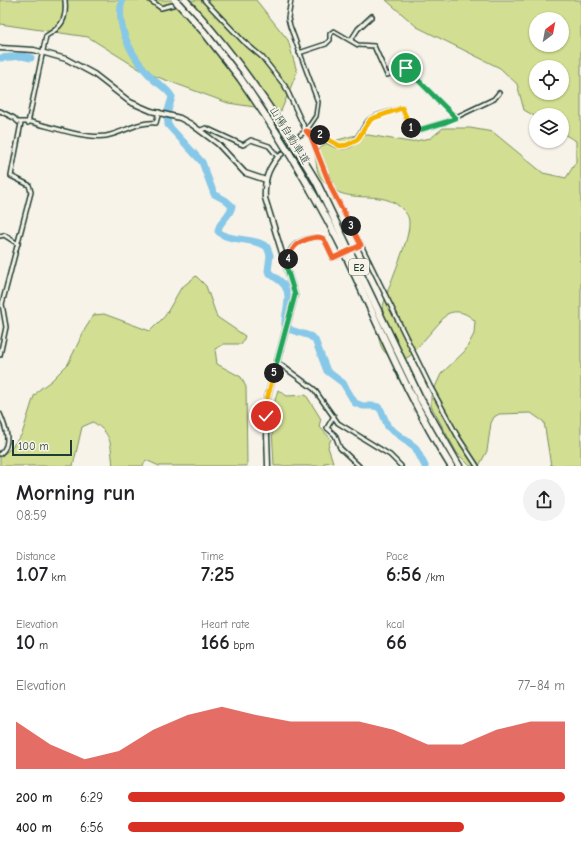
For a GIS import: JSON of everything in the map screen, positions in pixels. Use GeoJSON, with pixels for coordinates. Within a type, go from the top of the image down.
{"type":"FeatureCollection","features":[{"type":"Feature","properties":{"kind":"highway","name":"山陽自動車道"},"geometry":{"type":"LineString","coordinates":[[176,0],[240,78],[282,141],[308,184],[347,260],[414,401],[451,466]]}},
{"type":"Feature","properties":{"kind":"highway","name":"山陽自動車道"},"geometry":{"type":"LineString","coordinates":[[185,0],[247,75],[297,148],[316,181],[420,398],[459,466]]}},
{"type":"Feature","properties":{"kind":"street"},"geometry":{"type":"LineString","coordinates":[[28,123],[44,52],[46,36],[58,29],[64,19],[65,0]]}},
{"type":"Feature","properties":{"kind":"street"},"geometry":{"type":"LineString","coordinates":[[150,0],[161,8],[176,4],[181,0]]}},
{"type":"Feature","properties":{"kind":"street"},"geometry":{"type":"LineString","coordinates":[[204,0],[243,41],[262,57],[286,86],[306,131],[311,137],[332,190],[430,386],[458,438],[477,466]]}},
{"type":"Feature","properties":{"kind":"street"},"geometry":{"type":"LineString","coordinates":[[291,0],[288,18],[299,53],[318,102],[316,116],[306,131],[300,135]]}},
{"type":"Feature","properties":{"kind":"street"},"geometry":{"type":"LineString","coordinates":[[351,40],[358,29],[372,16]]}},
{"type":"Feature","properties":{"kind":"street"},"geometry":{"type":"LineString","coordinates":[[299,53],[326,44],[330,40],[331,32],[334,31],[358,45],[374,46],[387,75],[406,68],[456,118]]}},
{"type":"Feature","properties":{"kind":"street"},"geometry":{"type":"LineString","coordinates":[[0,48],[44,52],[66,59],[89,72],[130,102],[171,115],[186,121],[201,130],[218,144],[245,172],[266,180]]}},
{"type":"Feature","properties":{"kind":"street"},"geometry":{"type":"LineString","coordinates":[[306,131],[317,133],[340,146],[347,145],[357,140],[371,119],[402,108],[412,132],[456,118],[494,99],[498,93]]}},
{"type":"Feature","properties":{"kind":"street"},"geometry":{"type":"LineString","coordinates":[[0,110],[21,123],[28,123],[76,133],[104,136],[144,123],[156,123],[161,113]]}},
{"type":"Feature","properties":{"kind":"street"},"geometry":{"type":"LineString","coordinates":[[0,355],[6,327],[2,304],[31,192],[28,185],[11,176],[21,123]]}},
{"type":"Feature","properties":{"kind":"street"},"geometry":{"type":"LineString","coordinates":[[201,130],[206,128],[243,145],[251,140],[269,146],[278,157]]}},
{"type":"Feature","properties":{"kind":"street"},"geometry":{"type":"LineString","coordinates":[[268,466],[266,403],[295,295],[265,198],[266,180],[270,166],[282,154]]}},
{"type":"Feature","properties":{"kind":"street"},"geometry":{"type":"LineString","coordinates":[[0,236],[4,235],[18,244]]}},
{"type":"Feature","properties":{"kind":"street"},"geometry":{"type":"LineString","coordinates":[[285,262],[292,249],[298,242],[317,237],[324,239],[333,258],[360,245]]}},
{"type":"Feature","properties":{"kind":"street"},"geometry":{"type":"LineString","coordinates":[[277,362],[310,385],[338,423],[390,455],[401,466]]}},
{"type":"Feature","properties":{"kind":"street"},"geometry":{"type":"LineString","coordinates":[[0,414],[8,442],[5,449],[0,454]]}},
{"type":"Feature","properties":{"kind":"street"},"geometry":{"type":"LineString","coordinates":[[334,416],[328,428],[335,435],[340,448],[359,466]]}},
{"type":"Feature","properties":{"kind":"green space"},"geometry":{"type":"Polygon","coordinates":[[[0,0],[256,0],[288,40],[297,72],[281,111],[228,103],[144,72],[88,37],[0,24],[0,0]]]}},
{"type":"Feature","properties":{"kind":"green space"},"geometry":{"type":"Polygon","coordinates":[[[386,0],[581,0],[581,466],[551,466],[544,422],[531,413],[499,414],[494,417],[491,423],[487,451],[479,466],[470,466],[457,453],[431,406],[431,396],[441,374],[465,351],[474,334],[475,321],[469,316],[458,312],[447,314],[410,356],[401,361],[386,353],[379,339],[380,321],[385,300],[407,238],[409,223],[407,214],[389,200],[340,193],[323,180],[319,175],[316,165],[315,152],[327,143],[352,136],[368,135],[410,142],[431,138],[443,128],[470,128],[493,132],[543,173],[566,178],[576,162],[576,141],[569,137],[569,108],[529,108],[529,113],[524,110],[517,84],[500,68],[417,27],[386,0]]]}},
{"type":"Feature","properties":{"kind":"green space"},"geometry":{"type":"Polygon","coordinates":[[[196,276],[206,286],[217,317],[245,336],[242,344],[224,344],[215,349],[217,364],[241,377],[246,387],[247,466],[159,466],[146,460],[143,466],[113,466],[111,445],[109,440],[104,431],[93,422],[82,427],[73,466],[0,466],[0,453],[5,453],[10,449],[22,434],[34,396],[68,364],[85,329],[94,315],[104,314],[150,331],[165,316],[181,288],[196,276]]]}},
{"type":"Feature","properties":{"kind":"green space"},"geometry":{"type":"Polygon","coordinates":[[[278,390],[287,396],[306,395],[321,419],[319,426],[331,439],[328,447],[333,462],[324,463],[324,466],[274,466],[272,437],[273,409],[278,390]]]}},
{"type":"Feature","properties":{"kind":"waterway"},"geometry":{"type":"LineString","coordinates":[[122,0],[121,22],[133,54],[154,80],[172,97],[167,114],[168,125],[202,162],[214,194],[232,206],[231,210],[220,224],[218,231],[228,237],[255,242],[267,247],[270,255],[268,271],[282,283],[288,294],[285,325],[291,330],[310,336],[315,340],[327,371],[343,383],[355,403],[363,406],[378,407],[381,410],[388,427],[415,447],[425,466]]}},
{"type":"Feature","properties":{"kind":"waterway"},"geometry":{"type":"LineString","coordinates":[[0,58],[22,56],[31,58]]}},
{"type":"Feature","properties":{"kind":"tunnel"},"geometry":{"type":"LineString","coordinates":[[282,154],[300,135]]}},
{"type":"Feature","properties":{"kind":"route"},"geometry":{"type":"LineString","coordinates":[[266,416],[266,403],[295,295],[285,262],[288,260],[292,249],[298,242],[321,237],[327,243],[333,258],[361,245],[332,190],[311,137],[306,131],[317,133],[340,146],[347,145],[357,140],[371,119],[402,108],[412,132],[456,118],[406,68]]}}]}
